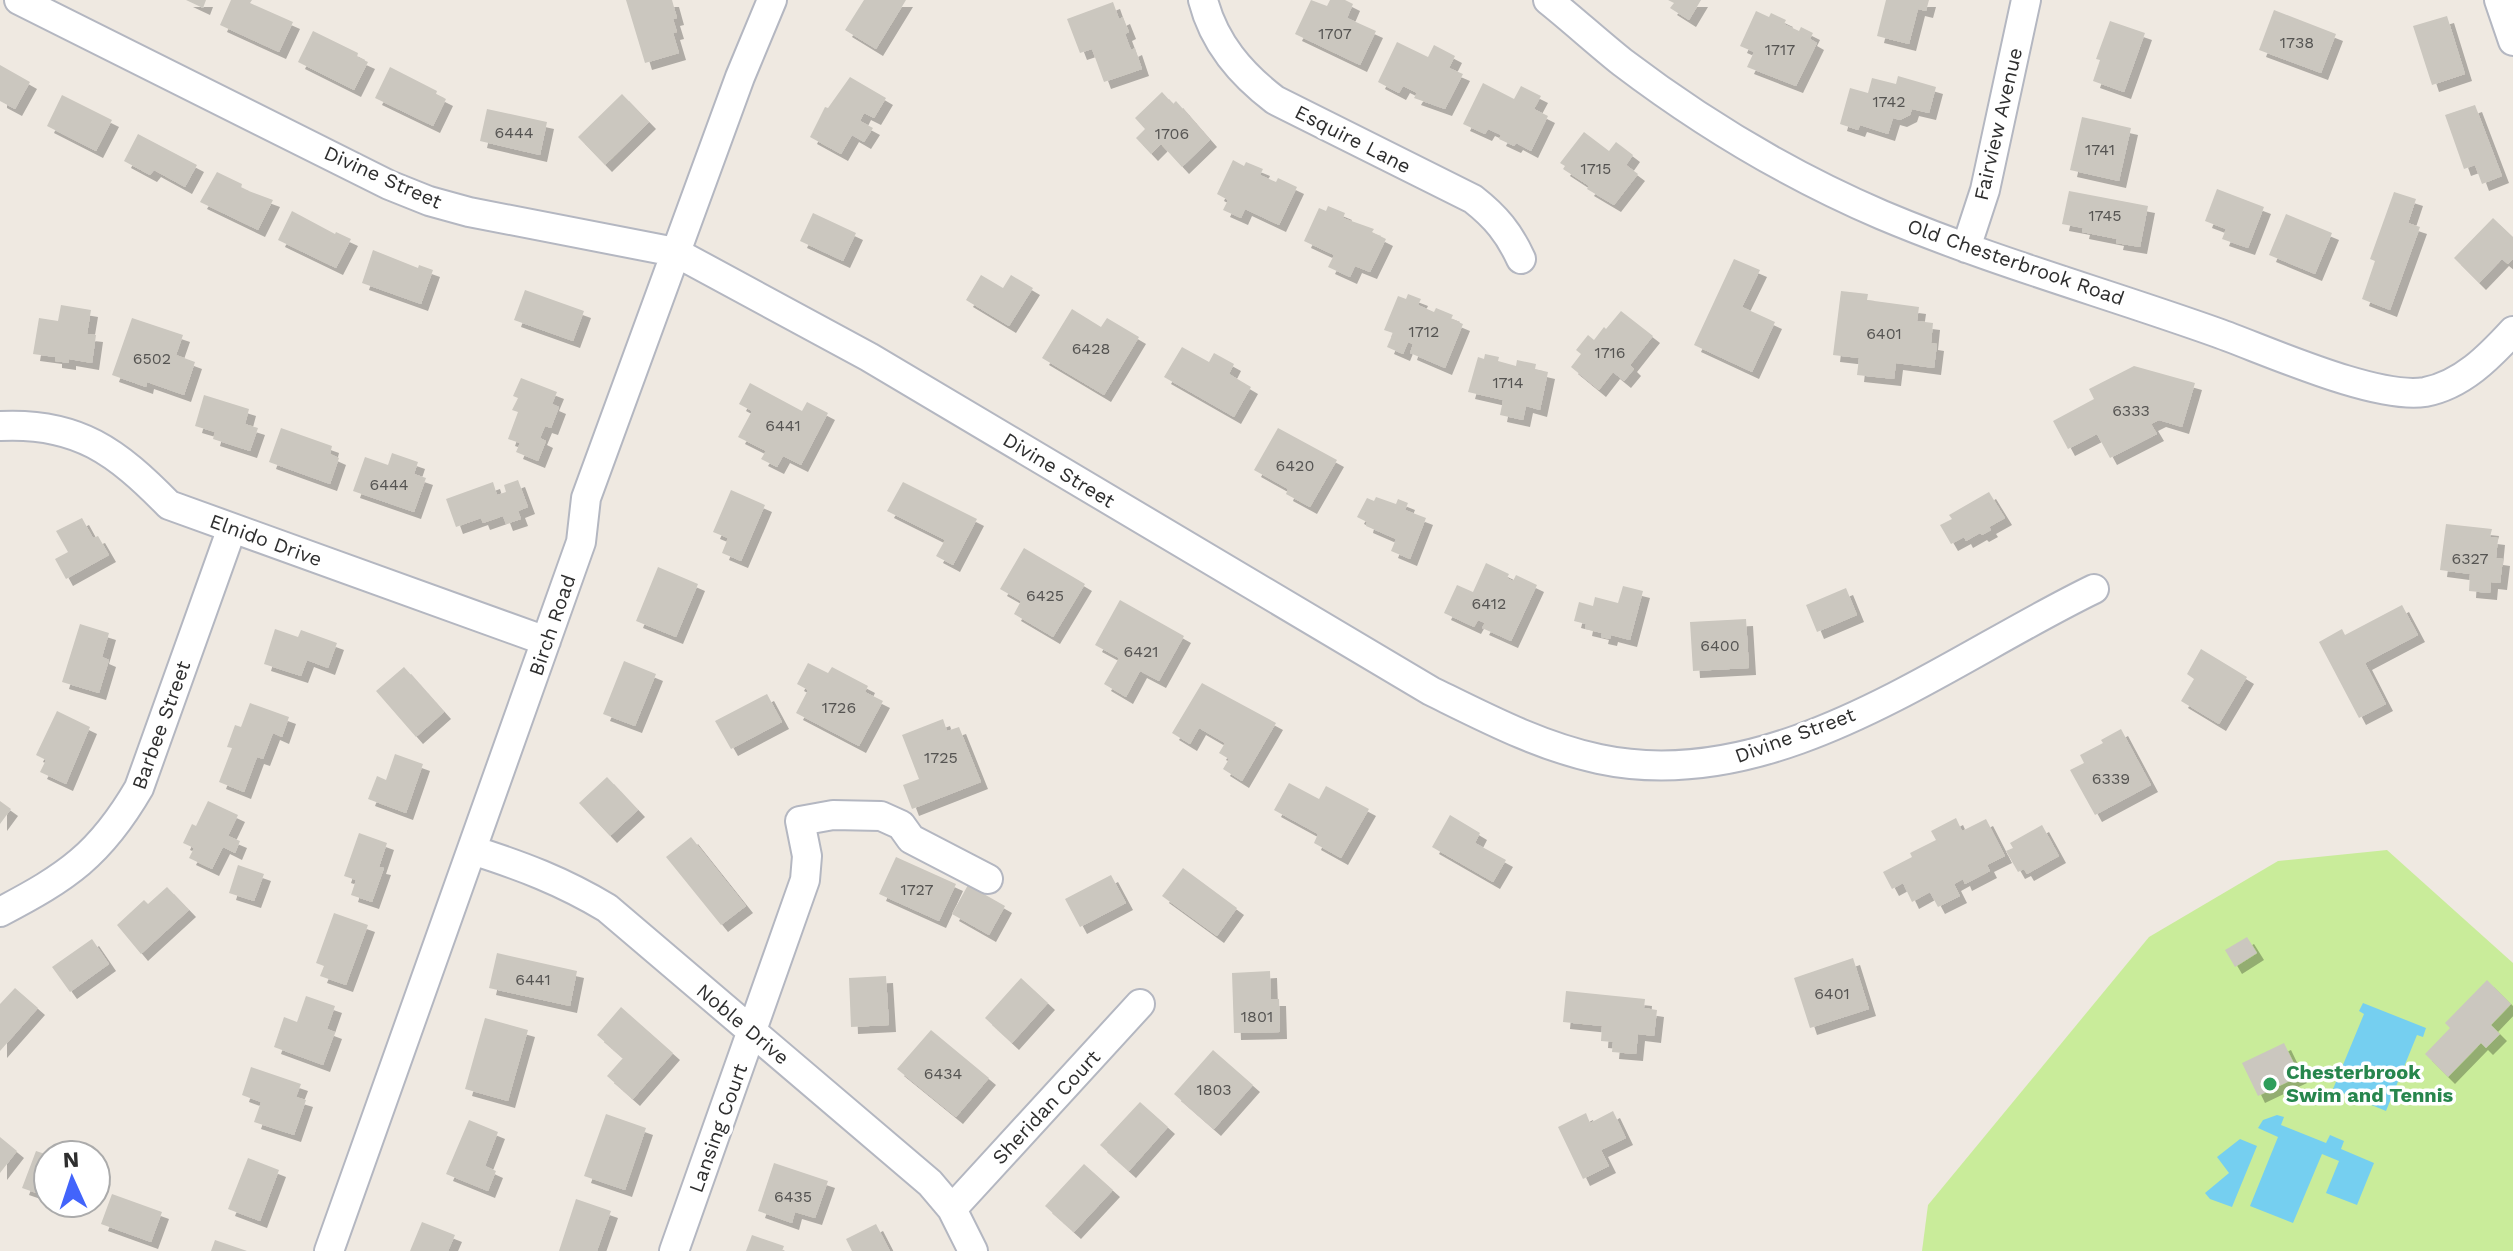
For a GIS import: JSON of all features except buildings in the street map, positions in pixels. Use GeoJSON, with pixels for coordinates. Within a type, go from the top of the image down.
{"type":"FeatureCollection","features":[{"type":"Feature","properties":{"kind":"street","name":"Divine Street"},"geometry":{"type":"LineString","coordinates":[[19,0],[389,185],[429,201],[469,212],[675,252],[869,357],[1431,691],[1504,728],[1552,746],[1600,759],[1641,765],[1679,766],[1717,762],[1760,752],[1827,727],[1891,698],[2047,611],[2094,589]]}},
{"type":"Feature","properties":{"kind":"street","name":"Birch Road"},"geometry":{"type":"LineString","coordinates":[[329,1251],[581,542],[586,498],[740,77],[772,0]]}},
{"type":"Feature","properties":{"kind":"street","name":"Esquire Lane"},"geometry":{"type":"LineString","coordinates":[[1203,0],[1216,35],[1232,61],[1252,82],[1275,100],[1473,199],[1494,215],[1510,236],[1521,259]]}},
{"type":"Feature","properties":{"kind":"street","name":"Fairview Avenue"},"geometry":{"type":"LineString","coordinates":[[1966,248],[1985,190],[2026,0]]}},
{"type":"Feature","properties":{"kind":"street"},"geometry":{"type":"LineString","coordinates":[[2499,0],[2513,41]]}},
{"type":"Feature","properties":{"kind":"street","name":"Old Chesterbrook Road"},"geometry":{"type":"LineString","coordinates":[[1560,4],[1622,62],[1687,108],[1802,176],[1880,214],[1966,248],[2171,316],[2359,384],[2395,393],[2426,392],[2451,383],[2478,366],[2513,331]]}},
{"type":"Feature","properties":{"kind":"street","name":"Elnido Drive"},"geometry":{"type":"LineString","coordinates":[[0,426],[23,425],[81,437],[109,451],[137,472],[169,505],[546,641]]}},
{"type":"Feature","properties":{"kind":"street","name":"Barbee Street"},"geometry":{"type":"LineString","coordinates":[[0,912],[71,872],[97,849],[120,822],[139,788],[232,528]]}},
{"type":"Feature","properties":{"kind":"street","name":"Lansing Court"},"geometry":{"type":"LineString","coordinates":[[674,1251],[805,880],[807,856],[800,821],[833,815],[881,816],[901,825],[911,839],[988,879]]}},
{"type":"Feature","properties":{"kind":"street","name":"Noble Drive"},"geometry":{"type":"LineString","coordinates":[[472,850],[572,886],[607,908],[930,1183],[952,1209],[973,1251]]}},
{"type":"Feature","properties":{"kind":"street","name":"Sheridan Court"},"geometry":{"type":"LineString","coordinates":[[952,1209],[1140,1004]]}},
{"type":"Feature","properties":{"kind":"green space","name":"Chesterbrook Swim and Tennis"},"geometry":{"type":"Polygon","coordinates":[[[2387,850],[2513,963],[2513,1251],[1922,1251],[1928,1205],[2149,937],[2278,861],[2387,850]]]}},
{"type":"Feature","properties":{"kind":"water"},"geometry":{"type":"Polygon","coordinates":[[[2363,1003],[2426,1028],[2423,1037],[2417,1035],[2386,1111],[2333,1089],[2364,1014],[2359,1011],[2363,1003]]]}},
{"type":"Feature","properties":{"kind":"water"},"geometry":{"type":"Polygon","coordinates":[[[2277,1115],[2284,1117],[2281,1125],[2326,1143],[2330,1135],[2344,1141],[2341,1149],[2374,1163],[2357,1205],[2326,1193],[2339,1161],[2322,1154],[2293,1223],[2250,1206],[2278,1137],[2258,1128],[2263,1120],[2277,1115]]]}},
{"type":"Feature","properties":{"kind":"water"},"geometry":{"type":"Polygon","coordinates":[[[2240,1139],[2257,1146],[2232,1207],[2210,1199],[2205,1193],[2229,1173],[2217,1157],[2240,1139]]]}},
{"type":"Feature","properties":{"kind":"place","name":"Chesterbrook Swim and Tennis"},"geometry":{"type":"Point","coordinates":[2270,1084]}}]}
